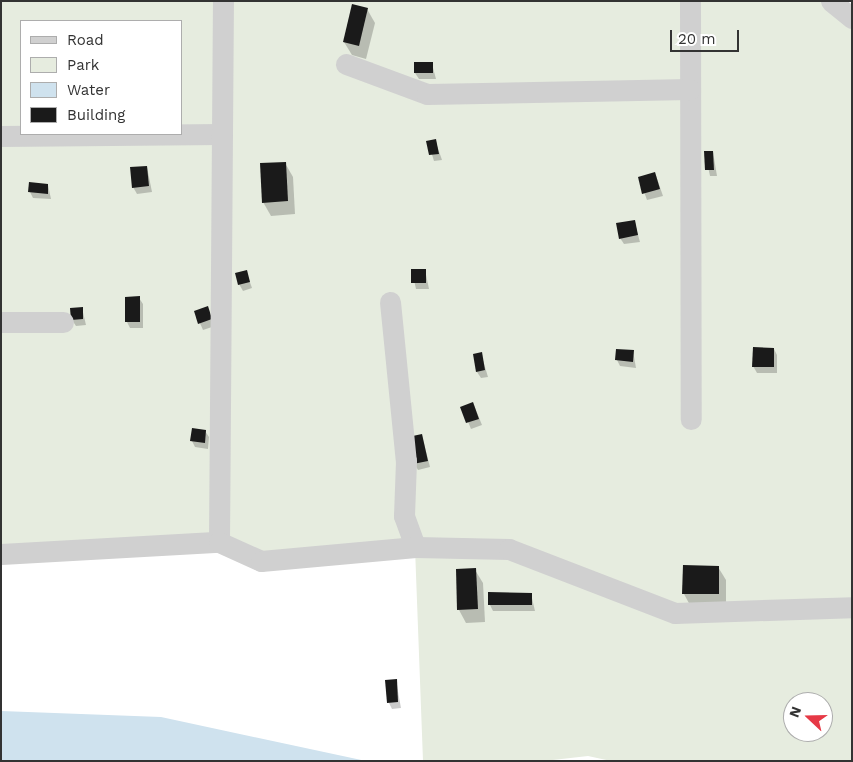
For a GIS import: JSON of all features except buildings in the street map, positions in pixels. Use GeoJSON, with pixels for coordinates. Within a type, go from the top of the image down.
{"type":"FeatureCollection","features":[{"type":"Feature","properties":{"kind":"street"},"geometry":{"type":"LineString","coordinates":[[219,542],[222,1]]}},
{"type":"Feature","properties":{"kind":"street"},"geometry":{"type":"LineString","coordinates":[[690,1],[691,419]]}},
{"type":"Feature","properties":{"kind":"street"},"geometry":{"type":"LineString","coordinates":[[831,1],[852,18]]}},
{"type":"Feature","properties":{"kind":"street"},"geometry":{"type":"LineString","coordinates":[[346,64],[427,94],[690,89]]}},
{"type":"Feature","properties":{"kind":"street"},"geometry":{"type":"LineString","coordinates":[[182,134],[222,134]]}},
{"type":"Feature","properties":{"kind":"street"},"geometry":{"type":"LineString","coordinates":[[1,136],[112,135]]}},
{"type":"Feature","properties":{"kind":"street"},"geometry":{"type":"LineString","coordinates":[[390,302],[406,461],[404,516],[415,547]]}},
{"type":"Feature","properties":{"kind":"street"},"geometry":{"type":"LineString","coordinates":[[1,322],[63,322]]}},
{"type":"Feature","properties":{"kind":"street"},"geometry":{"type":"LineString","coordinates":[[1,554],[219,542],[261,561],[415,547],[509,549],[675,613],[852,606]]}},
{"type":"Feature","properties":{"kind":"green space"},"geometry":{"type":"Polygon","coordinates":[[[1,1],[831,1],[852,18],[852,761],[611,761],[588,756],[544,761],[423,761],[415,548],[261,561],[219,542],[1,554],[1,1]]]}},
{"type":"Feature","properties":{"kind":"water"},"geometry":{"type":"Polygon","coordinates":[[[1,711],[161,717],[366,761],[1,761],[1,711]]]}}]}
